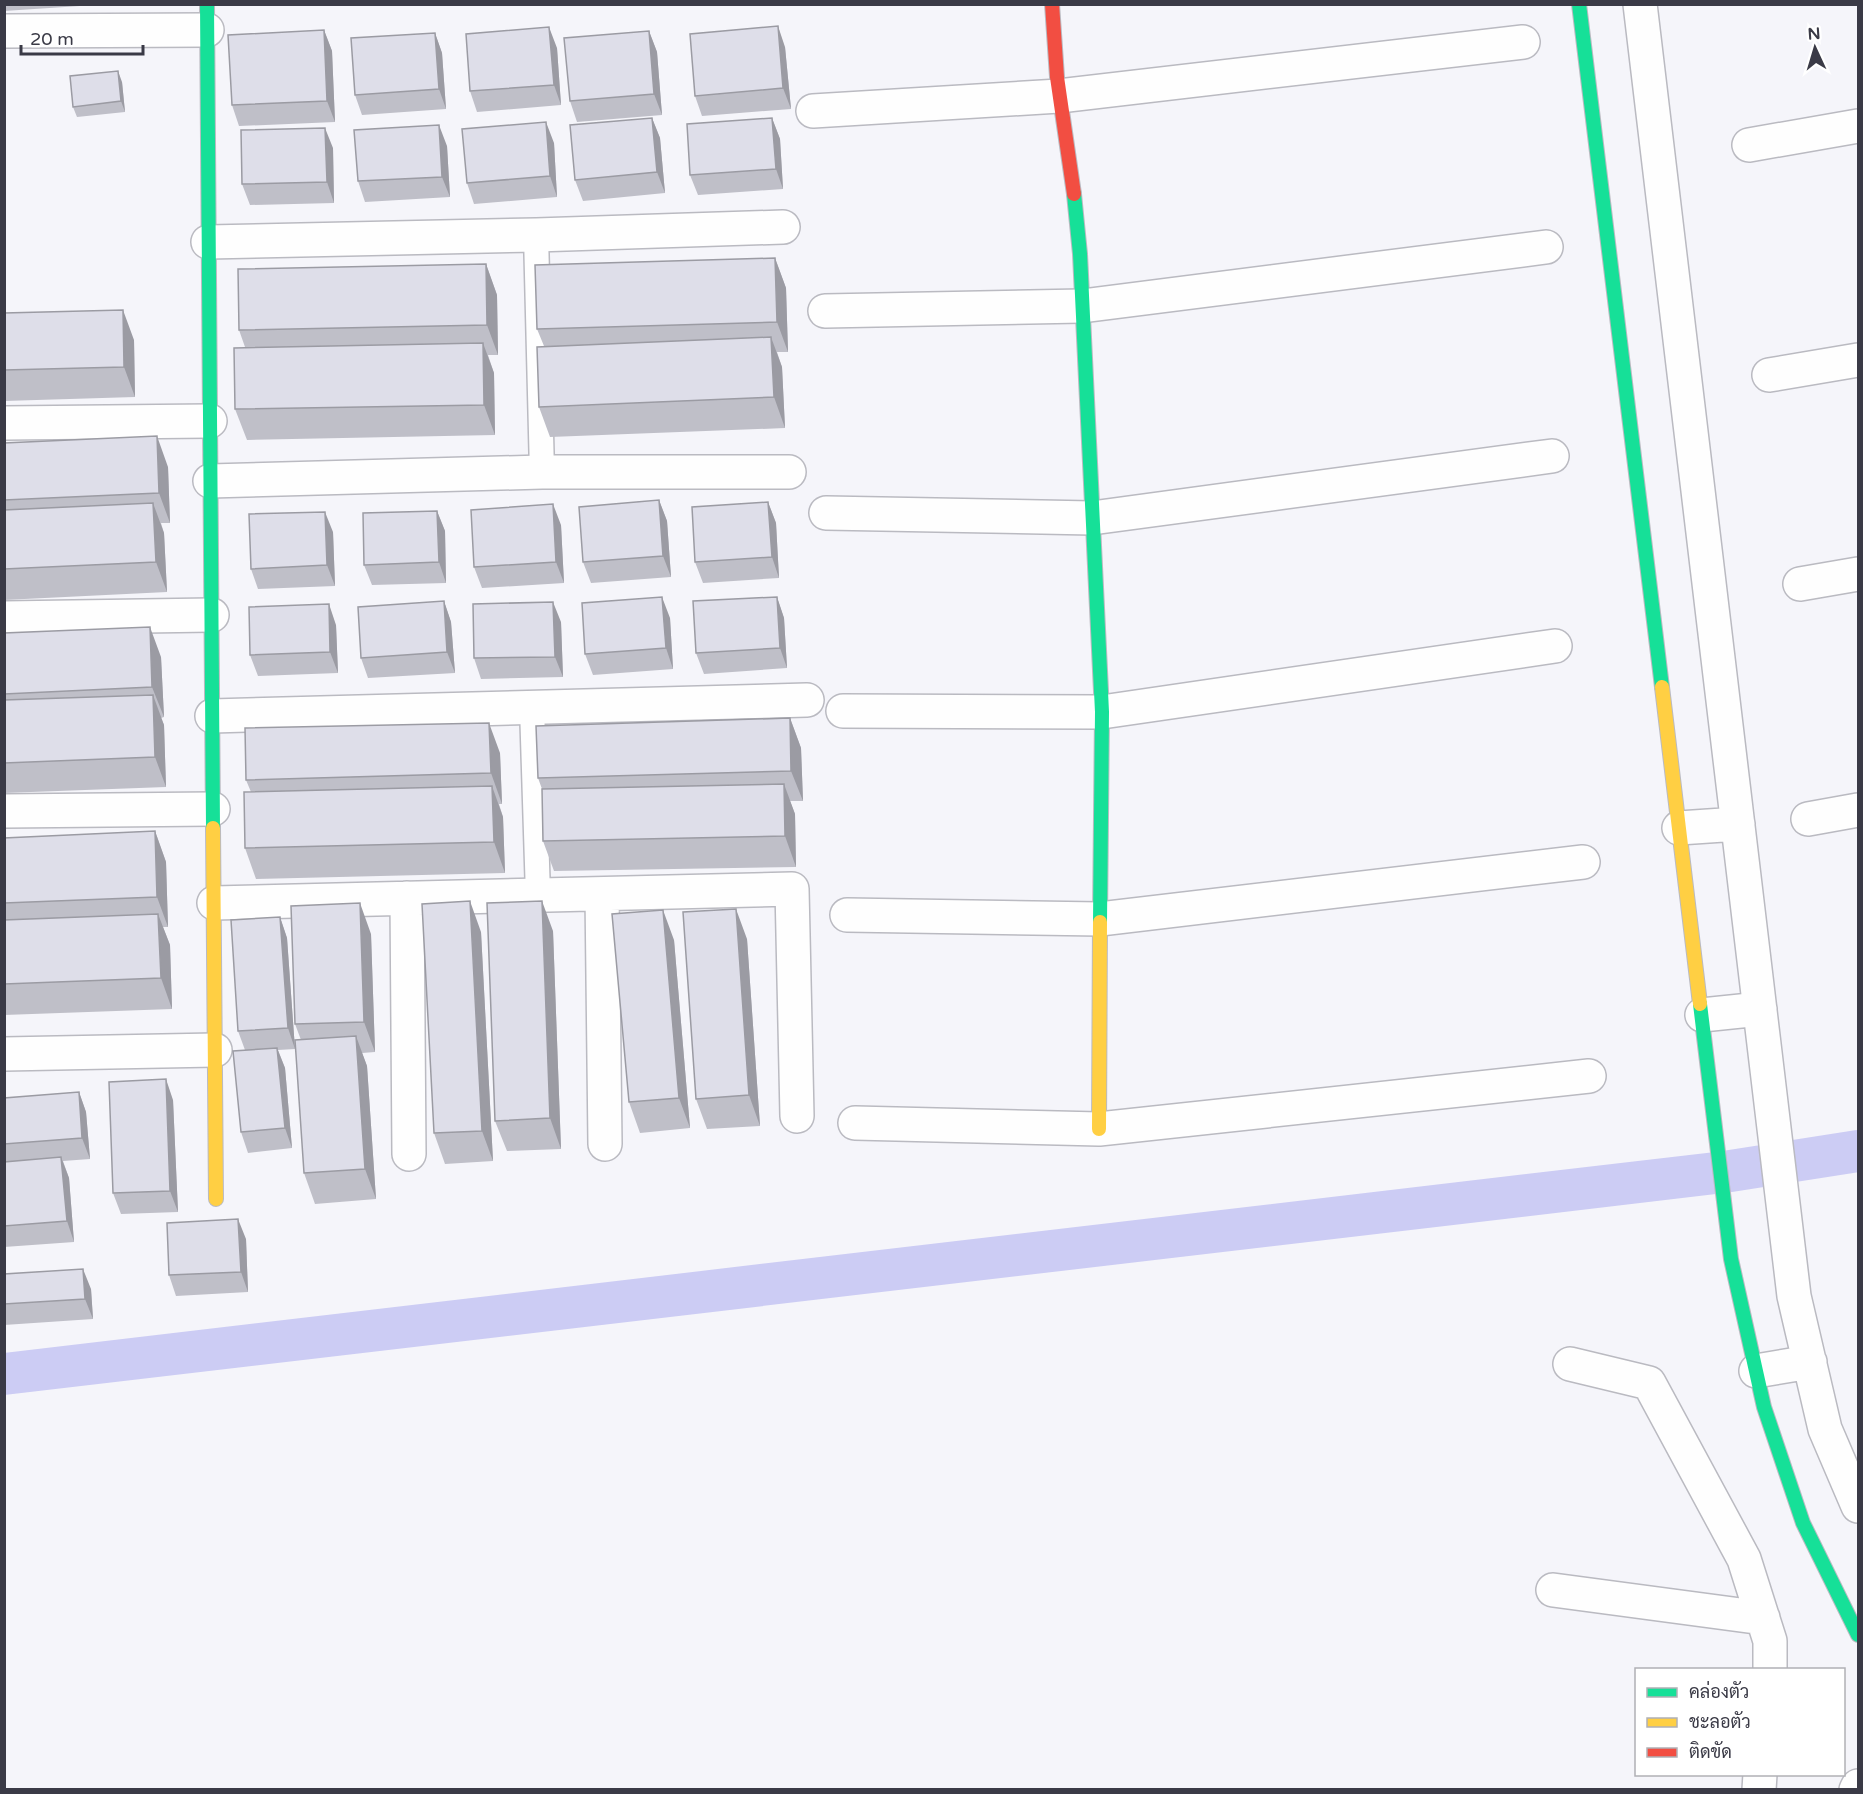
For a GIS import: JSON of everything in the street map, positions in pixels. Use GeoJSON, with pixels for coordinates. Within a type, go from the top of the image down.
{"type":"FeatureCollection","features":[{"type":"Feature","properties":{"kind":"street"},"geometry":{"type":"LineString","coordinates":[[1052,4],[1059,96],[1071,172],[1080,254],[1102,712],[1099,1129]]}},
{"type":"Feature","properties":{"kind":"street"},"geometry":{"type":"LineString","coordinates":[[1579,4],[1731,1259],[1764,1407],[1803,1523],[1858,1635]]}},
{"type":"Feature","properties":{"kind":"street"},"geometry":{"type":"LineString","coordinates":[[1640,4],[1794,1296],[1825,1429],[1858,1506]]}},
{"type":"Feature","properties":{"kind":"street"},"geometry":{"type":"LineString","coordinates":[[4,31],[207,17],[216,1198]]}},
{"type":"Feature","properties":{"kind":"street"},"geometry":{"type":"LineString","coordinates":[[813,111],[1059,96],[1522,42]]}},
{"type":"Feature","properties":{"kind":"street"},"geometry":{"type":"LineString","coordinates":[[1749,145],[1858,126]]}},
{"type":"Feature","properties":{"kind":"street"},"geometry":{"type":"LineString","coordinates":[[208,242],[783,227]]}},
{"type":"Feature","properties":{"kind":"street"},"geometry":{"type":"LineString","coordinates":[[825,311],[1082,306],[1546,248]]}},
{"type":"Feature","properties":{"kind":"street"},"geometry":{"type":"LineString","coordinates":[[1768,375],[1858,360]]}},
{"type":"Feature","properties":{"kind":"street"},"geometry":{"type":"LineString","coordinates":[[4,423],[210,421]]}},
{"type":"Feature","properties":{"kind":"street"},"geometry":{"type":"LineString","coordinates":[[826,513],[1092,518],[1551,456]]}},
{"type":"Feature","properties":{"kind":"street"},"geometry":{"type":"LineString","coordinates":[[210,480],[542,472],[789,472]]}},
{"type":"Feature","properties":{"kind":"street"},"geometry":{"type":"LineString","coordinates":[[1800,584],[1858,574]]}},
{"type":"Feature","properties":{"kind":"street"},"geometry":{"type":"LineString","coordinates":[[4,618],[212,615]]}},
{"type":"Feature","properties":{"kind":"street"},"geometry":{"type":"LineString","coordinates":[[843,711],[1102,712],[1555,646]]}},
{"type":"Feature","properties":{"kind":"street"},"geometry":{"type":"LineString","coordinates":[[212,716],[807,700]]}},
{"type":"Feature","properties":{"kind":"street"},"geometry":{"type":"LineString","coordinates":[[4,811],[213,809]]}},
{"type":"Feature","properties":{"kind":"street"},"geometry":{"type":"LineString","coordinates":[[1808,819],[1858,810]]}},
{"type":"Feature","properties":{"kind":"street"},"geometry":{"type":"LineString","coordinates":[[1679,828],[1738,824]]}},
{"type":"Feature","properties":{"kind":"street"},"geometry":{"type":"LineString","coordinates":[[847,915],[1100,919],[1583,862]]}},
{"type":"Feature","properties":{"kind":"street"},"geometry":{"type":"LineString","coordinates":[[214,903],[792,889],[797,1116]]}},
{"type":"Feature","properties":{"kind":"street"},"geometry":{"type":"LineString","coordinates":[[602,894],[605,1144]]}},
{"type":"Feature","properties":{"kind":"street"},"geometry":{"type":"LineString","coordinates":[[407,898],[410,1154]]}},
{"type":"Feature","properties":{"kind":"street"},"geometry":{"type":"LineString","coordinates":[[1702,1015],[1760,1009]]}},
{"type":"Feature","properties":{"kind":"street"},"geometry":{"type":"LineString","coordinates":[[4,1054],[215,1050]]}},
{"type":"Feature","properties":{"kind":"street"},"geometry":{"type":"LineString","coordinates":[[855,1123],[1099,1129],[1589,1076]]}},
{"type":"Feature","properties":{"kind":"street"},"geometry":{"type":"LineString","coordinates":[[1756,1371],[1810,1362]]}},
{"type":"Feature","properties":{"kind":"street"},"geometry":{"type":"LineString","coordinates":[[1570,1364],[1649,1383],[1744,1559],[1770,1641],[1770,1668]]}},
{"type":"Feature","properties":{"kind":"street"},"geometry":{"type":"LineString","coordinates":[[1553,1590],[1763,1618]]}},
{"type":"Feature","properties":{"kind":"street"},"geometry":{"type":"LineString","coordinates":[[1856,1790],[1858,1786]]}},
{"type":"Feature","properties":{"kind":"lane"},"geometry":{"type":"LineString","coordinates":[[536,235],[542,472]]}},
{"type":"Feature","properties":{"kind":"lane"},"geometry":{"type":"LineString","coordinates":[[532,707],[538,895]]}},
{"type":"Feature","properties":{"kind":"building"},"geometry":{"type":"Polygon","coordinates":[[[778,26],[783,88],[695,96],[690,34],[778,26]]]}},
{"type":"Feature","properties":{"kind":"building"},"geometry":{"type":"Polygon","coordinates":[[[549,27],[554,85],[470,91],[466,34],[549,27]]]}},
{"type":"Feature","properties":{"kind":"building"},"geometry":{"type":"Polygon","coordinates":[[[324,30],[327,101],[232,105],[228,35],[324,30]]]}},
{"type":"Feature","properties":{"kind":"building"},"geometry":{"type":"Polygon","coordinates":[[[649,31],[654,94],[570,101],[564,38],[649,31]]]}},
{"type":"Feature","properties":{"kind":"building"},"geometry":{"type":"Polygon","coordinates":[[[435,33],[439,89],[355,95],[351,38],[435,33]]]}},
{"type":"Feature","properties":{"kind":"building"},"geometry":{"type":"Polygon","coordinates":[[[118,71],[121,101],[73,107],[70,76],[118,71]]]}},
{"type":"Feature","properties":{"kind":"building"},"geometry":{"type":"Polygon","coordinates":[[[652,118],[657,172],[575,180],[570,125],[652,118]]]}},
{"type":"Feature","properties":{"kind":"building"},"geometry":{"type":"Polygon","coordinates":[[[772,118],[776,169],[690,175],[687,124],[772,118]]]}},
{"type":"Feature","properties":{"kind":"building"},"geometry":{"type":"Polygon","coordinates":[[[546,122],[550,176],[467,183],[462,129],[546,122]]]}},
{"type":"Feature","properties":{"kind":"building"},"geometry":{"type":"Polygon","coordinates":[[[439,125],[442,177],[358,181],[354,130],[439,125]]]}},
{"type":"Feature","properties":{"kind":"building"},"geometry":{"type":"Polygon","coordinates":[[[325,128],[327,182],[242,184],[241,130],[325,128]]]}},
{"type":"Feature","properties":{"kind":"building"},"geometry":{"type":"Polygon","coordinates":[[[775,258],[777,322],[537,329],[535,265],[775,258]]]}},
{"type":"Feature","properties":{"kind":"building"},"geometry":{"type":"Polygon","coordinates":[[[486,264],[487,325],[239,330],[238,269],[486,264]]]}},
{"type":"Feature","properties":{"kind":"building"},"geometry":{"type":"Polygon","coordinates":[[[123,310],[124,367],[4,370],[4,313],[123,310]]]}},
{"type":"Feature","properties":{"kind":"building"},"geometry":{"type":"Polygon","coordinates":[[[771,337],[774,397],[539,407],[537,347],[771,337]]]}},
{"type":"Feature","properties":{"kind":"building"},"geometry":{"type":"Polygon","coordinates":[[[483,343],[484,405],[235,409],[234,348],[483,343]]]}},
{"type":"Feature","properties":{"kind":"building"},"geometry":{"type":"Polygon","coordinates":[[[157,436],[159,493],[4,500],[4,443],[157,436]]]}},
{"type":"Feature","properties":{"kind":"building"},"geometry":{"type":"Polygon","coordinates":[[[659,500],[663,556],[583,562],[579,507],[659,500]]]}},
{"type":"Feature","properties":{"kind":"building"},"geometry":{"type":"Polygon","coordinates":[[[768,502],[772,557],[695,562],[692,507],[768,502]]]}},
{"type":"Feature","properties":{"kind":"building"},"geometry":{"type":"Polygon","coordinates":[[[153,503],[156,562],[4,569],[4,510],[153,503]]]}},
{"type":"Feature","properties":{"kind":"building"},"geometry":{"type":"Polygon","coordinates":[[[553,504],[556,562],[474,567],[471,510],[553,504]]]}},
{"type":"Feature","properties":{"kind":"building"},"geometry":{"type":"Polygon","coordinates":[[[437,511],[439,562],[364,565],[363,513],[437,511]]]}},
{"type":"Feature","properties":{"kind":"building"},"geometry":{"type":"Polygon","coordinates":[[[325,512],[327,565],[251,569],[249,514],[325,512]]]}},
{"type":"Feature","properties":{"kind":"building"},"geometry":{"type":"Polygon","coordinates":[[[662,597],[666,648],[585,654],[582,603],[662,597]]]}},
{"type":"Feature","properties":{"kind":"building"},"geometry":{"type":"Polygon","coordinates":[[[777,597],[780,648],[696,653],[693,601],[777,597]]]}},
{"type":"Feature","properties":{"kind":"building"},"geometry":{"type":"Polygon","coordinates":[[[444,601],[447,652],[361,658],[358,607],[444,601]]]}},
{"type":"Feature","properties":{"kind":"building"},"geometry":{"type":"Polygon","coordinates":[[[553,602],[555,657],[474,658],[473,604],[553,602]]]}},
{"type":"Feature","properties":{"kind":"building"},"geometry":{"type":"Polygon","coordinates":[[[329,604],[330,652],[250,655],[249,607],[329,604]]]}},
{"type":"Feature","properties":{"kind":"building"},"geometry":{"type":"Polygon","coordinates":[[[150,627],[152,687],[4,694],[4,633],[150,627]]]}},
{"type":"Feature","properties":{"kind":"building"},"geometry":{"type":"Polygon","coordinates":[[[153,695],[155,757],[4,763],[4,700],[153,695]]]}},
{"type":"Feature","properties":{"kind":"building"},"geometry":{"type":"Polygon","coordinates":[[[790,718],[791,771],[538,778],[536,726],[790,718]]]}},
{"type":"Feature","properties":{"kind":"building"},"geometry":{"type":"Polygon","coordinates":[[[489,723],[491,773],[246,780],[245,728],[489,723]]]}},
{"type":"Feature","properties":{"kind":"building"},"geometry":{"type":"Polygon","coordinates":[[[784,784],[785,836],[543,841],[542,789],[784,784]]]}},
{"type":"Feature","properties":{"kind":"building"},"geometry":{"type":"Polygon","coordinates":[[[492,786],[494,842],[245,848],[244,792],[492,786]]]}},
{"type":"Feature","properties":{"kind":"building"},"geometry":{"type":"Polygon","coordinates":[[[155,831],[157,897],[4,903],[4,838],[155,831]]]}},
{"type":"Feature","properties":{"kind":"building"},"geometry":{"type":"Polygon","coordinates":[[[470,901],[482,1131],[434,1133],[422,904],[470,901]]]}},
{"type":"Feature","properties":{"kind":"building"},"geometry":{"type":"Polygon","coordinates":[[[542,901],[550,1118],[495,1121],[487,903],[542,901]]]}},
{"type":"Feature","properties":{"kind":"building"},"geometry":{"type":"Polygon","coordinates":[[[360,903],[364,1022],[295,1024],[291,906],[360,903]]]}},
{"type":"Feature","properties":{"kind":"building"},"geometry":{"type":"Polygon","coordinates":[[[736,909],[749,1095],[696,1099],[683,912],[736,909]]]}},
{"type":"Feature","properties":{"kind":"building"},"geometry":{"type":"Polygon","coordinates":[[[663,910],[679,1098],[629,1102],[612,914],[663,910]]]}},
{"type":"Feature","properties":{"kind":"building"},"geometry":{"type":"Polygon","coordinates":[[[158,914],[161,978],[4,984],[4,920],[158,914]]]}},
{"type":"Feature","properties":{"kind":"building"},"geometry":{"type":"Polygon","coordinates":[[[280,917],[288,1028],[238,1031],[231,920],[280,917]]]}},
{"type":"Feature","properties":{"kind":"building"},"geometry":{"type":"Polygon","coordinates":[[[356,1036],[365,1169],[304,1173],[295,1040],[356,1036]]]}},
{"type":"Feature","properties":{"kind":"building"},"geometry":{"type":"Polygon","coordinates":[[[277,1048],[285,1128],[241,1132],[233,1051],[277,1048]]]}},
{"type":"Feature","properties":{"kind":"building"},"geometry":{"type":"Polygon","coordinates":[[[166,1079],[170,1191],[113,1193],[109,1082],[166,1079]]]}},
{"type":"Feature","properties":{"kind":"building"},"geometry":{"type":"Polygon","coordinates":[[[79,1092],[82,1138],[4,1144],[4,1098],[79,1092]]]}},
{"type":"Feature","properties":{"kind":"building"},"geometry":{"type":"Polygon","coordinates":[[[61,1157],[67,1221],[4,1226],[4,1162],[61,1157]]]}},
{"type":"Feature","properties":{"kind":"building"},"geometry":{"type":"Polygon","coordinates":[[[238,1219],[241,1272],[169,1275],[167,1223],[238,1219]]]}},
{"type":"Feature","properties":{"kind":"building"},"geometry":{"type":"Polygon","coordinates":[[[83,1269],[85,1299],[4,1304],[4,1274],[83,1269]]]}},
{"type":"Feature","properties":{"kind":"waterway"},"geometry":{"type":"LineString","coordinates":[[4,1374],[1724,1172],[1858,1151]]}},
{"type":"Feature","properties":{"kind":"traffic: fast"},"geometry":{"type":"LineString","coordinates":[[207,4],[213,828]]}},
{"type":"Feature","properties":{"kind":"traffic: fast"},"geometry":{"type":"LineString","coordinates":[[1579,4],[1662,687]]}},
{"type":"Feature","properties":{"kind":"traffic: fast"},"geometry":{"type":"LineString","coordinates":[[1074,194],[1080,254],[1102,712],[1100,922]]}},
{"type":"Feature","properties":{"kind":"traffic: fast"},"geometry":{"type":"LineString","coordinates":[[1700,1004],[1731,1259],[1764,1407],[1803,1523],[1858,1635]]}},
{"type":"Feature","properties":{"kind":"traffic: slow"},"geometry":{"type":"LineString","coordinates":[[1662,687],[1700,1004]]}},
{"type":"Feature","properties":{"kind":"traffic: slow"},"geometry":{"type":"LineString","coordinates":[[213,828],[216,1199]]}},
{"type":"Feature","properties":{"kind":"traffic: slow"},"geometry":{"type":"LineString","coordinates":[[1099,1129],[1100,922]]}},
{"type":"Feature","properties":{"kind":"traffic: jam"},"geometry":{"type":"LineString","coordinates":[[1052,4],[1057,77],[1074,194]]}}]}
